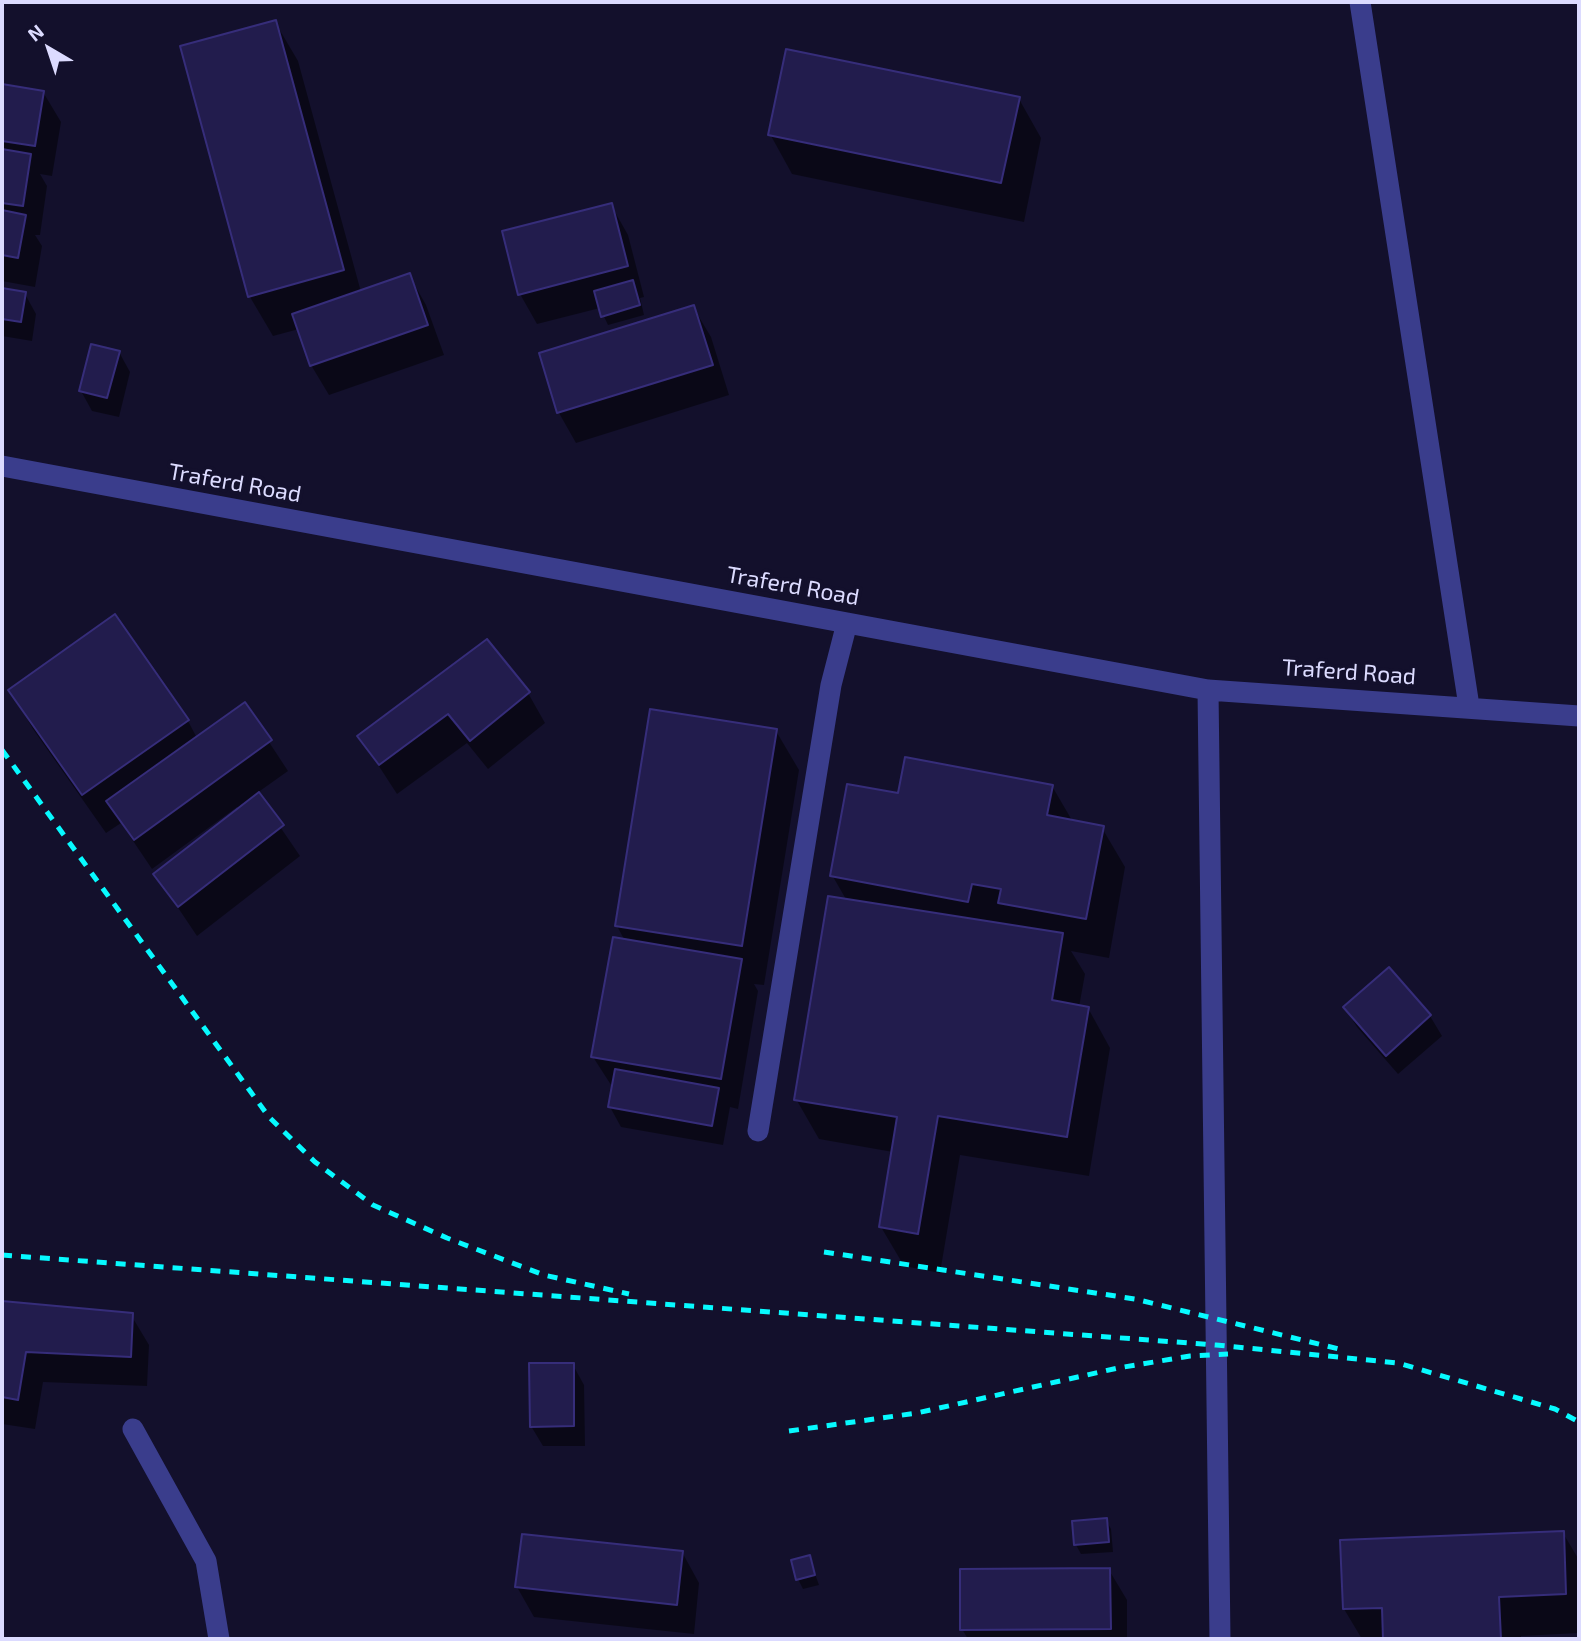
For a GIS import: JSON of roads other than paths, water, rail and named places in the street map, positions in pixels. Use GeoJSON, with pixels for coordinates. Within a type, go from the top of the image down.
{"type":"FeatureCollection","features":[{"type":"Feature","properties":{"kind":"street"},"geometry":{"type":"LineString","coordinates":[[1360,2],[1469,706]]}},
{"type":"Feature","properties":{"kind":"street","name":"Traferd Road"},"geometry":{"type":"LineString","coordinates":[[2,466],[1208,690],[1469,706],[1579,716]]}},
{"type":"Feature","properties":{"kind":"street"},"geometry":{"type":"LineString","coordinates":[[758,1131],[831,685],[847,623]]}},
{"type":"Feature","properties":{"kind":"street"},"geometry":{"type":"LineString","coordinates":[[1208,690],[1220,1639]]}},
{"type":"Feature","properties":{"kind":"street"},"geometry":{"type":"LineString","coordinates":[[133,1429],[206,1561],[219,1639]]}},
{"type":"Feature","properties":{"kind":"railway"},"geometry":{"type":"LineString","coordinates":[[2,750],[269,1117],[315,1162],[373,1205],[447,1238],[544,1275],[629,1294]]}},
{"type":"Feature","properties":{"kind":"railway"},"geometry":{"type":"LineString","coordinates":[[824,1252],[1135,1299],[1343,1350]]}},
{"type":"Feature","properties":{"kind":"railway"},"geometry":{"type":"LineString","coordinates":[[2,1255],[1216,1345],[1398,1363],[1555,1409],[1579,1422]]}},
{"type":"Feature","properties":{"kind":"railway"},"geometry":{"type":"LineString","coordinates":[[789,1431],[917,1413],[1118,1368],[1190,1356],[1228,1354]]}}]}
